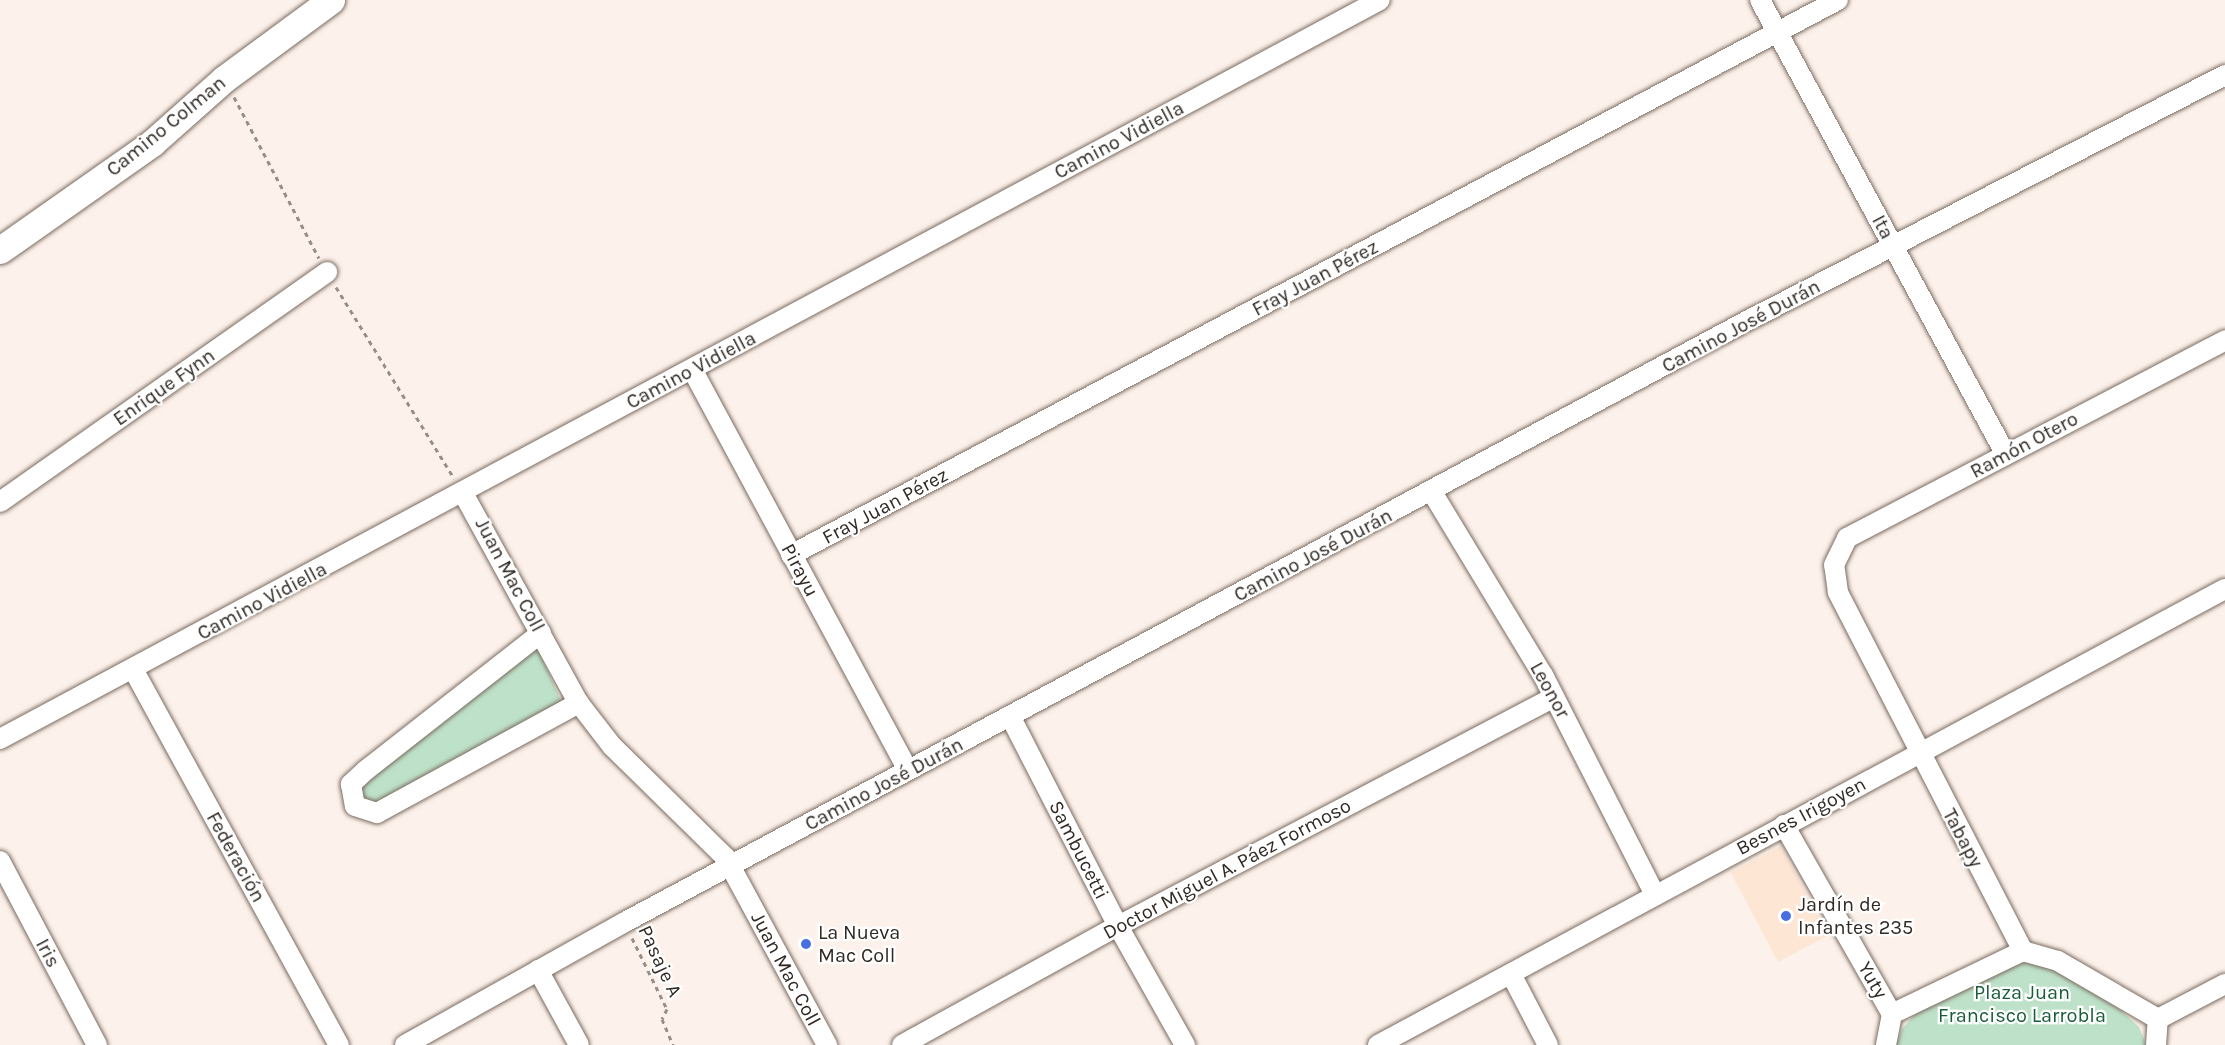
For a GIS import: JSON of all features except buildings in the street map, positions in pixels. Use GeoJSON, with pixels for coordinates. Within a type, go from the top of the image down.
{"type":"FeatureCollection","features":[{"type":"Feature","properties":{"kind":"street","name":"Camino Colman"},"geometry":{"type":"LineString","coordinates":[[0,250],[152,143],[224,79],[331,0]]}},
{"type":"Feature","properties":{"kind":"street","name":"Camino Vidiella"},"geometry":{"type":"LineString","coordinates":[[0,739],[464,493],[1380,0]]}},
{"type":"Feature","properties":{"kind":"street","name":"Ita"},"geometry":{"type":"LineString","coordinates":[[1760,0],[2006,455]]}},
{"type":"Feature","properties":{"kind":"street","name":"Fray Juan Pérez"},"geometry":{"type":"LineString","coordinates":[[791,555],[1838,0]]}},
{"type":"Feature","properties":{"kind":"street","name":"Camino José Durán"},"geometry":{"type":"LineString","coordinates":[[405,1045],[625,922],[908,770],[1893,246],[2225,75]]}},
{"type":"Feature","properties":{"kind":"street","name":"Enrique Fynn"},"geometry":{"type":"LineString","coordinates":[[0,502],[327,272]]}},
{"type":"Feature","properties":{"kind":"street","name":"Ramón Otero"},"geometry":{"type":"LineString","coordinates":[[1836,562],[1847,538],[2225,340]]}},
{"type":"Feature","properties":{"kind":"street","name":"Pirayu"},"geometry":{"type":"LineString","coordinates":[[692,369],[908,770]]}},
{"type":"Feature","properties":{"kind":"street","name":"Leonor"},"geometry":{"type":"LineString","coordinates":[[1432,492],[1554,697],[1655,895]]}},
{"type":"Feature","properties":{"kind":"street","name":"Juan Mac Coll"},"geometry":{"type":"LineString","coordinates":[[464,493],[579,703],[612,746],[711,842],[731,867],[826,1045]]}},
{"type":"Feature","properties":{"kind":"street","name":"Tabapy"},"geometry":{"type":"LineString","coordinates":[[1836,562],[1838,592],[1918,753],[2023,951]]}},
{"type":"Feature","properties":{"kind":"street","name":"Besnes Irigoyen"},"geometry":{"type":"LineString","coordinates":[[1378,1045],[2225,589]]}},
{"type":"Feature","properties":{"kind":"street"},"geometry":{"type":"LineString","coordinates":[[541,633],[366,770],[351,784],[355,806],[377,813],[579,703]]}},
{"type":"Feature","properties":{"kind":"street","name":"Federación"},"geometry":{"type":"LineString","coordinates":[[133,669],[339,1045]]}},
{"type":"Feature","properties":{"kind":"street","name":"Doctor Miguel A. Páez Formoso"},"geometry":{"type":"LineString","coordinates":[[902,1045],[1118,926],[1554,697]]}},
{"type":"Feature","properties":{"kind":"street","name":"Sambucetti"},"geometry":{"type":"LineString","coordinates":[[1010,716],[1118,926],[1185,1045]]}},
{"type":"Feature","properties":{"kind":"street","name":"Yuty"},"geometry":{"type":"LineString","coordinates":[[1784,825],[1892,1014],[1886,1045]]}},
{"type":"Feature","properties":{"kind":"street","name":"Iris"},"geometry":{"type":"LineString","coordinates":[[0,861],[97,1045]]}},
{"type":"Feature","properties":{"kind":"street"},"geometry":{"type":"LineString","coordinates":[[1892,1014],[2023,951],[2058,961],[2158,1019]]}},
{"type":"Feature","properties":{"kind":"street"},"geometry":{"type":"LineString","coordinates":[[538,970],[579,1045]]}},
{"type":"Feature","properties":{"kind":"street"},"geometry":{"type":"LineString","coordinates":[[1511,974],[1548,1045]]}},
{"type":"Feature","properties":{"kind":"street"},"geometry":{"type":"LineString","coordinates":[[2158,1019],[2225,984]]}},
{"type":"Feature","properties":{"kind":"street"},"geometry":{"type":"LineString","coordinates":[[2156,1045],[2158,1019]]}},
{"type":"Feature","properties":{"kind":"path"},"geometry":{"type":"LineString","coordinates":[[224,79],[327,272],[464,493]]}},
{"type":"Feature","properties":{"kind":"path","name":"Pasaje A"},"geometry":{"type":"LineString","coordinates":[[625,922],[667,1009],[662,1019],[673,1045]]}},
{"type":"Feature","properties":{"kind":"shaded area","name":"Jardín de Infantes 235"},"geometry":{"type":"Polygon","coordinates":[[[1781,846],[1828,935],[1778,962],[1731,873],[1781,846]]]}},
{"type":"Feature","properties":{"kind":"green space"},"geometry":{"type":"Polygon","coordinates":[[[530,650],[539,651],[562,703],[385,804],[362,804],[359,785],[530,650]]]}},
{"type":"Feature","properties":{"kind":"green space","name":"Plaza Juan Francisco Larrobla"},"geometry":{"type":"Polygon","coordinates":[[[2027,963],[2048,967],[2117,1007],[2139,1027],[2146,1045],[1896,1045],[1902,1029],[1916,1013],[2013,964],[2027,963]]]}},
{"type":"Feature","properties":{"kind":"place","name":"Jardín de Infantes 235"},"geometry":{"type":"Point","coordinates":[1786,916]}},
{"type":"Feature","properties":{"kind":"place","name":"La Nueva Mac Coll"},"geometry":{"type":"Point","coordinates":[806,944]}}]}
